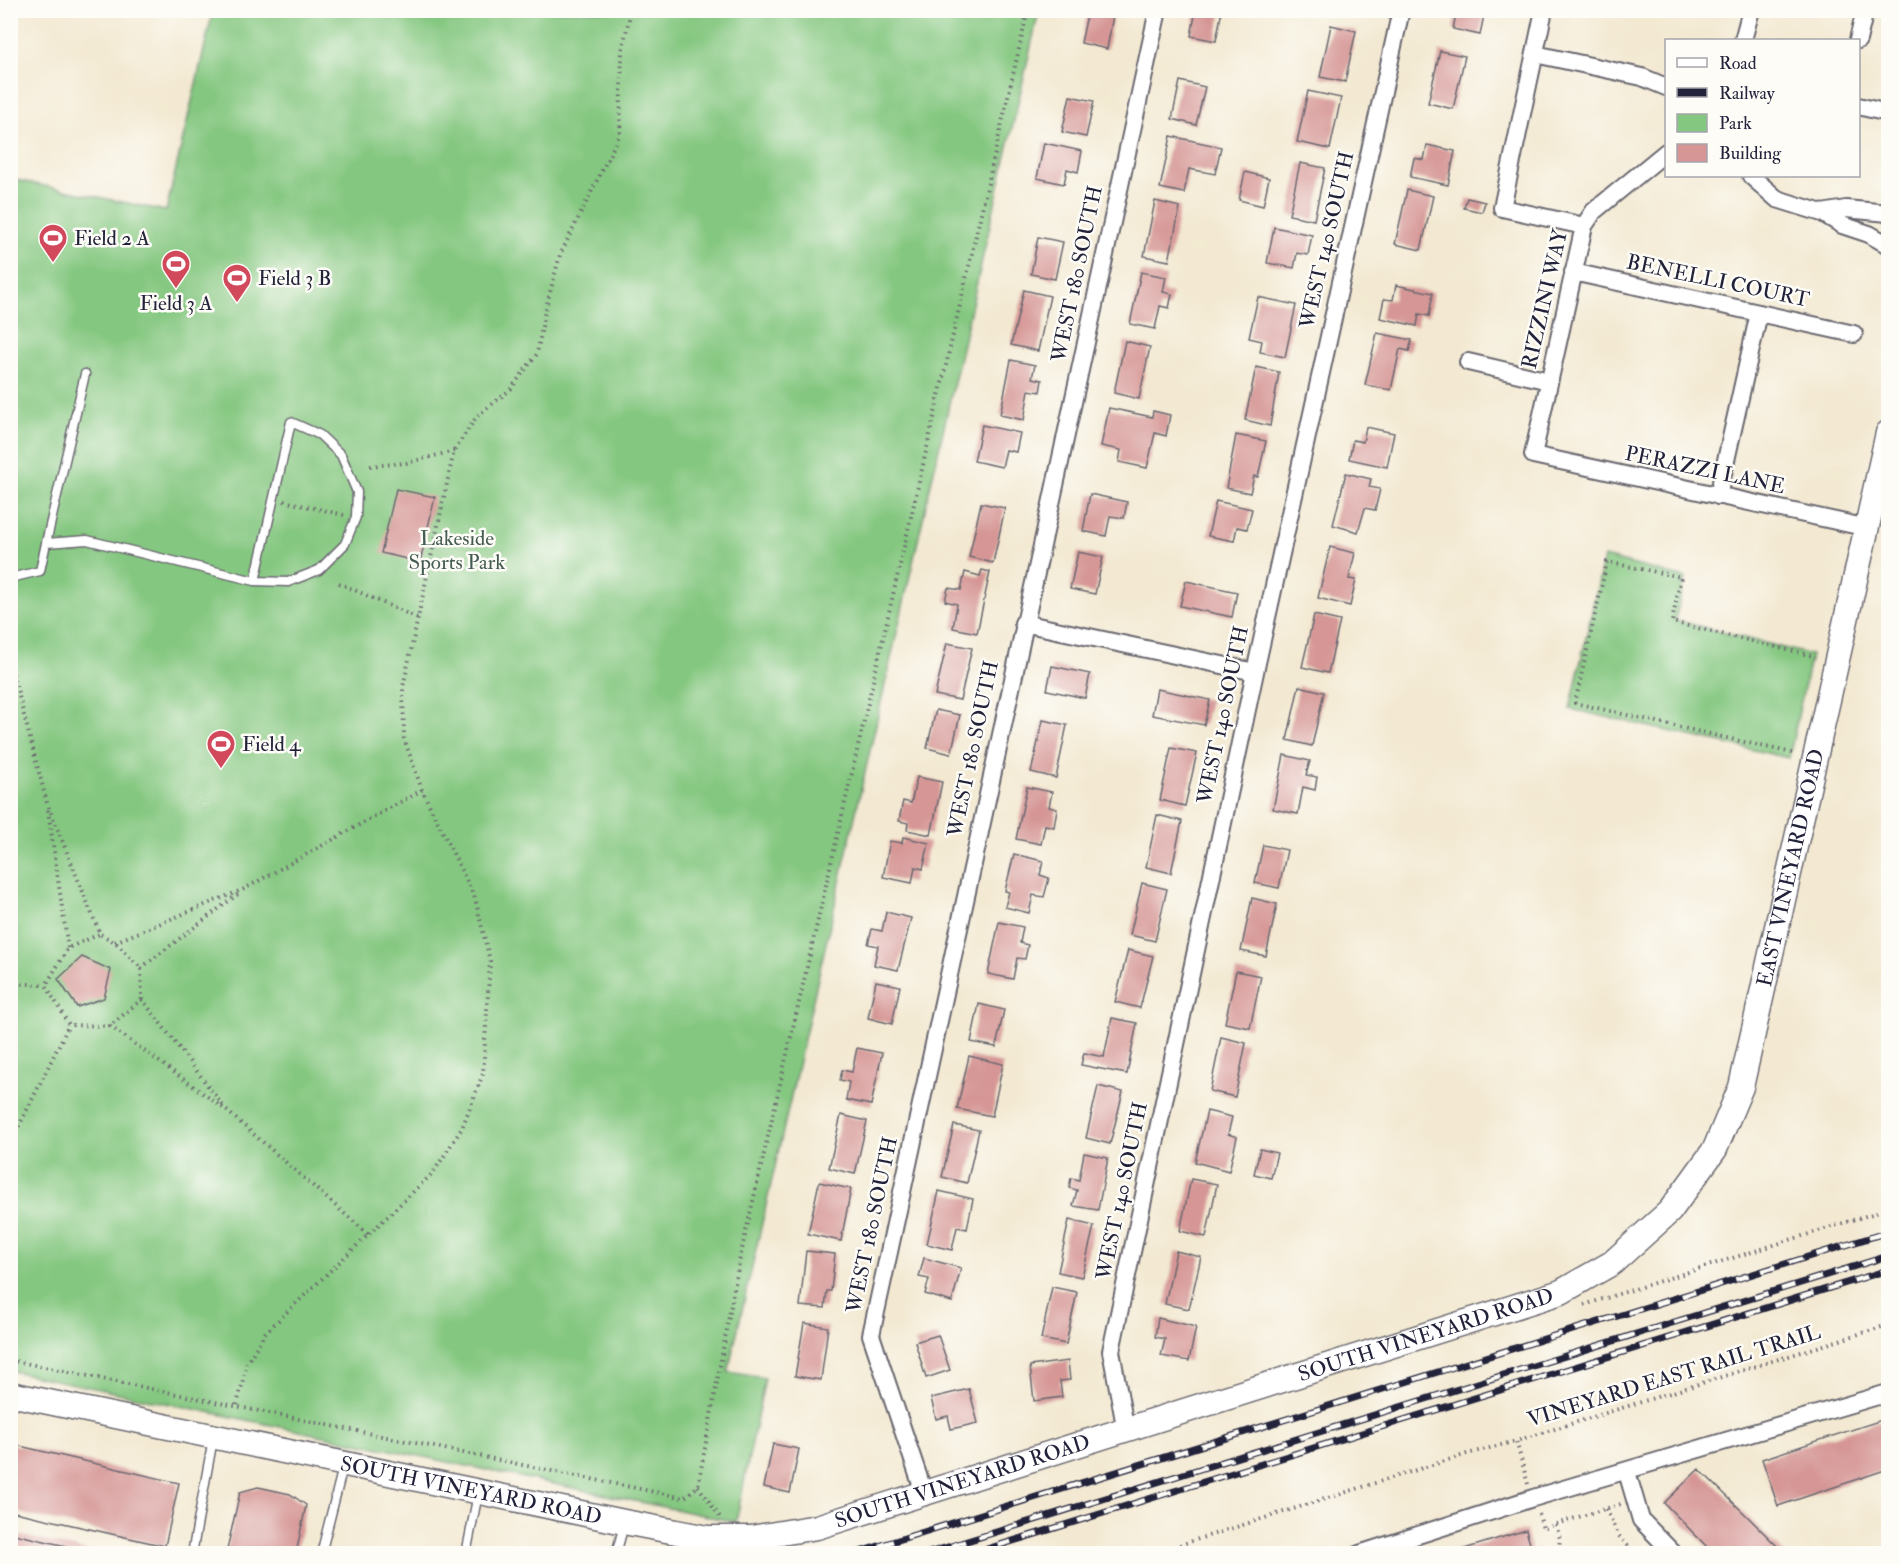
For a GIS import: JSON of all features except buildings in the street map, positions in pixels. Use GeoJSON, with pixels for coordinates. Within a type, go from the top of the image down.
{"type":"FeatureCollection","features":[{"type":"Feature","properties":{"kind":"street","name":"WEST 180 SOUTH"},"geometry":{"type":"LineString","coordinates":[[924,1493],[871,1335],[1023,623],[1158,10]]}},
{"type":"Feature","properties":{"kind":"street","name":"WEST 140 SOUTH"},"geometry":{"type":"LineString","coordinates":[[1126,1431],[1111,1351],[1255,672],[1401,10]]}},
{"type":"Feature","properties":{"kind":"street"},"geometry":{"type":"LineString","coordinates":[[1544,10],[1502,208],[1584,226]]}},
{"type":"Feature","properties":{"kind":"street"},"geometry":{"type":"LineString","coordinates":[[1743,39],[1751,10]]}},
{"type":"Feature","properties":{"kind":"street"},"geometry":{"type":"LineString","coordinates":[[1858,39],[1865,10]]}},
{"type":"Feature","properties":{"kind":"street"},"geometry":{"type":"LineString","coordinates":[[1535,54],[1642,77],[1665,87]]}},
{"type":"Feature","properties":{"kind":"street"},"geometry":{"type":"LineString","coordinates":[[1860,106],[1888,113]]}},
{"type":"Feature","properties":{"kind":"street","name":"RIZZINI WAY"},"geometry":{"type":"LineString","coordinates":[[1533,455],[1584,226],[1594,211],[1665,153]]}},
{"type":"Feature","properties":{"kind":"street"},"geometry":{"type":"LineString","coordinates":[[1753,177],[1777,199],[1822,213],[1842,225],[1869,234],[1888,245]]}},
{"type":"Feature","properties":{"kind":"street"},"geometry":{"type":"LineString","coordinates":[[1822,213],[1846,209],[1888,213]]}},
{"type":"Feature","properties":{"kind":"street","name":"BENELLI COURT"},"geometry":{"type":"LineString","coordinates":[[1573,272],[1854,334]]}},
{"type":"Feature","properties":{"kind":"street"},"geometry":{"type":"LineString","coordinates":[[1718,496],[1759,313]]}},
{"type":"Feature","properties":{"kind":"street"},"geometry":{"type":"LineString","coordinates":[[1468,362],[1549,381]]}},
{"type":"Feature","properties":{"kind":"street","name":"EAST VINEYARD ROAD"},"geometry":{"type":"LineString","coordinates":[[1612,1263],[1670,1211],[1715,1149],[1741,1087],[1888,433]]}},
{"type":"Feature","properties":{"kind":"street","name":"PERAZZI LANE"},"geometry":{"type":"LineString","coordinates":[[1533,455],[1868,528]]}},
{"type":"Feature","properties":{"kind":"street"},"geometry":{"type":"LineString","coordinates":[[1023,623],[1255,672]]}},
{"type":"Feature","properties":{"kind":"street","name":"SOUTH VINEYARD ROAD"},"geometry":{"type":"LineString","coordinates":[[10,1394],[478,1494],[708,1538],[752,1538],[818,1527],[1562,1292],[1612,1263]]}},
{"type":"Feature","properties":{"kind":"street"},"geometry":{"type":"LineString","coordinates":[[1359,1554],[1533,1498],[1888,1393]]}},
{"type":"Feature","properties":{"kind":"street"},"geometry":{"type":"LineString","coordinates":[[1627,1472],[1641,1520],[1674,1554]]}},
{"type":"Feature","properties":{"kind":"lane"},"geometry":{"type":"LineString","coordinates":[[10,578],[40,571],[85,374]]}},
{"type":"Feature","properties":{"kind":"lane"},"geometry":{"type":"LineString","coordinates":[[46,543],[87,540],[255,581],[288,582],[319,570],[345,544],[356,517],[357,492],[341,455],[320,435],[291,422],[255,581]]}},
{"type":"Feature","properties":{"kind":"lane"},"geometry":{"type":"LineString","coordinates":[[192,1554],[214,1436]]}},
{"type":"Feature","properties":{"kind":"lane"},"geometry":{"type":"LineString","coordinates":[[321,1554],[344,1464]]}},
{"type":"Feature","properties":{"kind":"lane"},"geometry":{"type":"LineString","coordinates":[[466,1554],[478,1494]]}},
{"type":"Feature","properties":{"kind":"lane"},"geometry":{"type":"LineString","coordinates":[[616,1554],[624,1522]]}},
{"type":"Feature","properties":{"kind":"path"},"geometry":{"type":"LineString","coordinates":[[237,1406],[247,1363],[265,1333],[433,1173],[462,1128],[483,1074],[490,961],[475,898],[422,790],[404,738],[403,687],[454,451],[477,416],[510,390],[537,354],[545,311],[560,255],[620,134],[622,51],[631,10]]}},
{"type":"Feature","properties":{"kind":"path"},"geometry":{"type":"LineString","coordinates":[[10,1360],[684,1498],[698,1486],[739,1262],[1028,10]]}},
{"type":"Feature","properties":{"kind":"path"},"geometry":{"type":"LineString","coordinates":[[370,465],[406,463],[454,451]]}},
{"type":"Feature","properties":{"kind":"path"},"geometry":{"type":"LineString","coordinates":[[274,498],[356,517]]}},
{"type":"Feature","properties":{"kind":"path"},"geometry":{"type":"LineString","coordinates":[[1792,753],[1575,703],[1607,562],[1681,577],[1672,622],[1813,657]]}},
{"type":"Feature","properties":{"kind":"path"},"geometry":{"type":"LineString","coordinates":[[339,583],[417,618]]}},
{"type":"Feature","properties":{"kind":"path"},"geometry":{"type":"LineString","coordinates":[[10,662],[47,803],[68,948]]}},
{"type":"Feature","properties":{"kind":"path"},"geometry":{"type":"LineString","coordinates":[[115,942],[244,890],[422,790]]}},
{"type":"Feature","properties":{"kind":"path"},"geometry":{"type":"LineString","coordinates":[[47,803],[100,934],[115,942],[141,968],[142,999],[226,1110]]}},
{"type":"Feature","properties":{"kind":"path"},"geometry":{"type":"LineString","coordinates":[[141,968],[244,890]]}},
{"type":"Feature","properties":{"kind":"path"},"geometry":{"type":"LineString","coordinates":[[46,986],[68,948],[100,934]]}},
{"type":"Feature","properties":{"kind":"path"},"geometry":{"type":"LineString","coordinates":[[10,983],[46,986]]}},
{"type":"Feature","properties":{"kind":"path"},"geometry":{"type":"LineString","coordinates":[[46,986],[69,1025]]}},
{"type":"Feature","properties":{"kind":"path"},"geometry":{"type":"LineString","coordinates":[[110,1026],[142,999]]}},
{"type":"Feature","properties":{"kind":"path"},"geometry":{"type":"LineString","coordinates":[[69,1025],[110,1026],[226,1110],[369,1235]]}},
{"type":"Feature","properties":{"kind":"path"},"geometry":{"type":"LineString","coordinates":[[16,1132],[69,1025]]}},
{"type":"Feature","properties":{"kind":"path"},"geometry":{"type":"LineString","coordinates":[[1573,1309],[1888,1209]]}},
{"type":"Feature","properties":{"kind":"path","name":"VINEYARD EAST RAIL TRAIL"},"geometry":{"type":"LineString","coordinates":[[1530,1490],[1516,1441],[1888,1325]]}},
{"type":"Feature","properties":{"kind":"path"},"geometry":{"type":"LineString","coordinates":[[1151,1554],[1467,1454],[1516,1441]]}},
{"type":"Feature","properties":{"kind":"path"},"geometry":{"type":"LineString","coordinates":[[698,1486],[721,1519]]}},
{"type":"Feature","properties":{"kind":"path"},"geometry":{"type":"LineString","coordinates":[[1538,1509],[1543,1529],[1622,1503]]}},
{"type":"Feature","properties":{"kind":"path"},"geometry":{"type":"LineString","coordinates":[[1606,1509],[1619,1536],[1636,1554]]}},
{"type":"Feature","properties":{"kind":"path"},"geometry":{"type":"LineString","coordinates":[[1556,1524],[1560,1539],[1558,1554]]}},
{"type":"Feature","properties":{"kind":"green space","name":"Lakeside Sports Park"},"geometry":{"type":"Polygon","coordinates":[[[213,11],[1039,11],[728,1372],[765,1378],[736,1522],[11,1371],[11,179],[166,211],[213,11]]]}},
{"type":"Feature","properties":{"kind":"green space"},"geometry":{"type":"Polygon","coordinates":[[[1604,557],[1685,578],[1675,620],[1811,655],[1789,758],[1570,709],[1604,557]]]}},
{"type":"Feature","properties":{"kind":"railway"},"geometry":{"type":"LineString","coordinates":[[853,1554],[1888,1232]]}},
{"type":"Feature","properties":{"kind":"railway"},"geometry":{"type":"LineString","coordinates":[[925,1554],[1888,1256]]}},
{"type":"Feature","properties":{"kind":"railway"},"geometry":{"type":"LineString","coordinates":[[971,1554],[1888,1270]]}},
{"type":"Feature","properties":{"kind":"place","name":"Field 2 A"},"geometry":{"type":"Point","coordinates":[53,264]}},
{"type":"Feature","properties":{"kind":"place","name":"Field 3 A"},"geometry":{"type":"Point","coordinates":[176,290]}},
{"type":"Feature","properties":{"kind":"place","name":"Field 3 B"},"geometry":{"type":"Point","coordinates":[237,304]}},
{"type":"Feature","properties":{"kind":"place","name":"Field 4"},"geometry":{"type":"Point","coordinates":[221,770]}}]}
